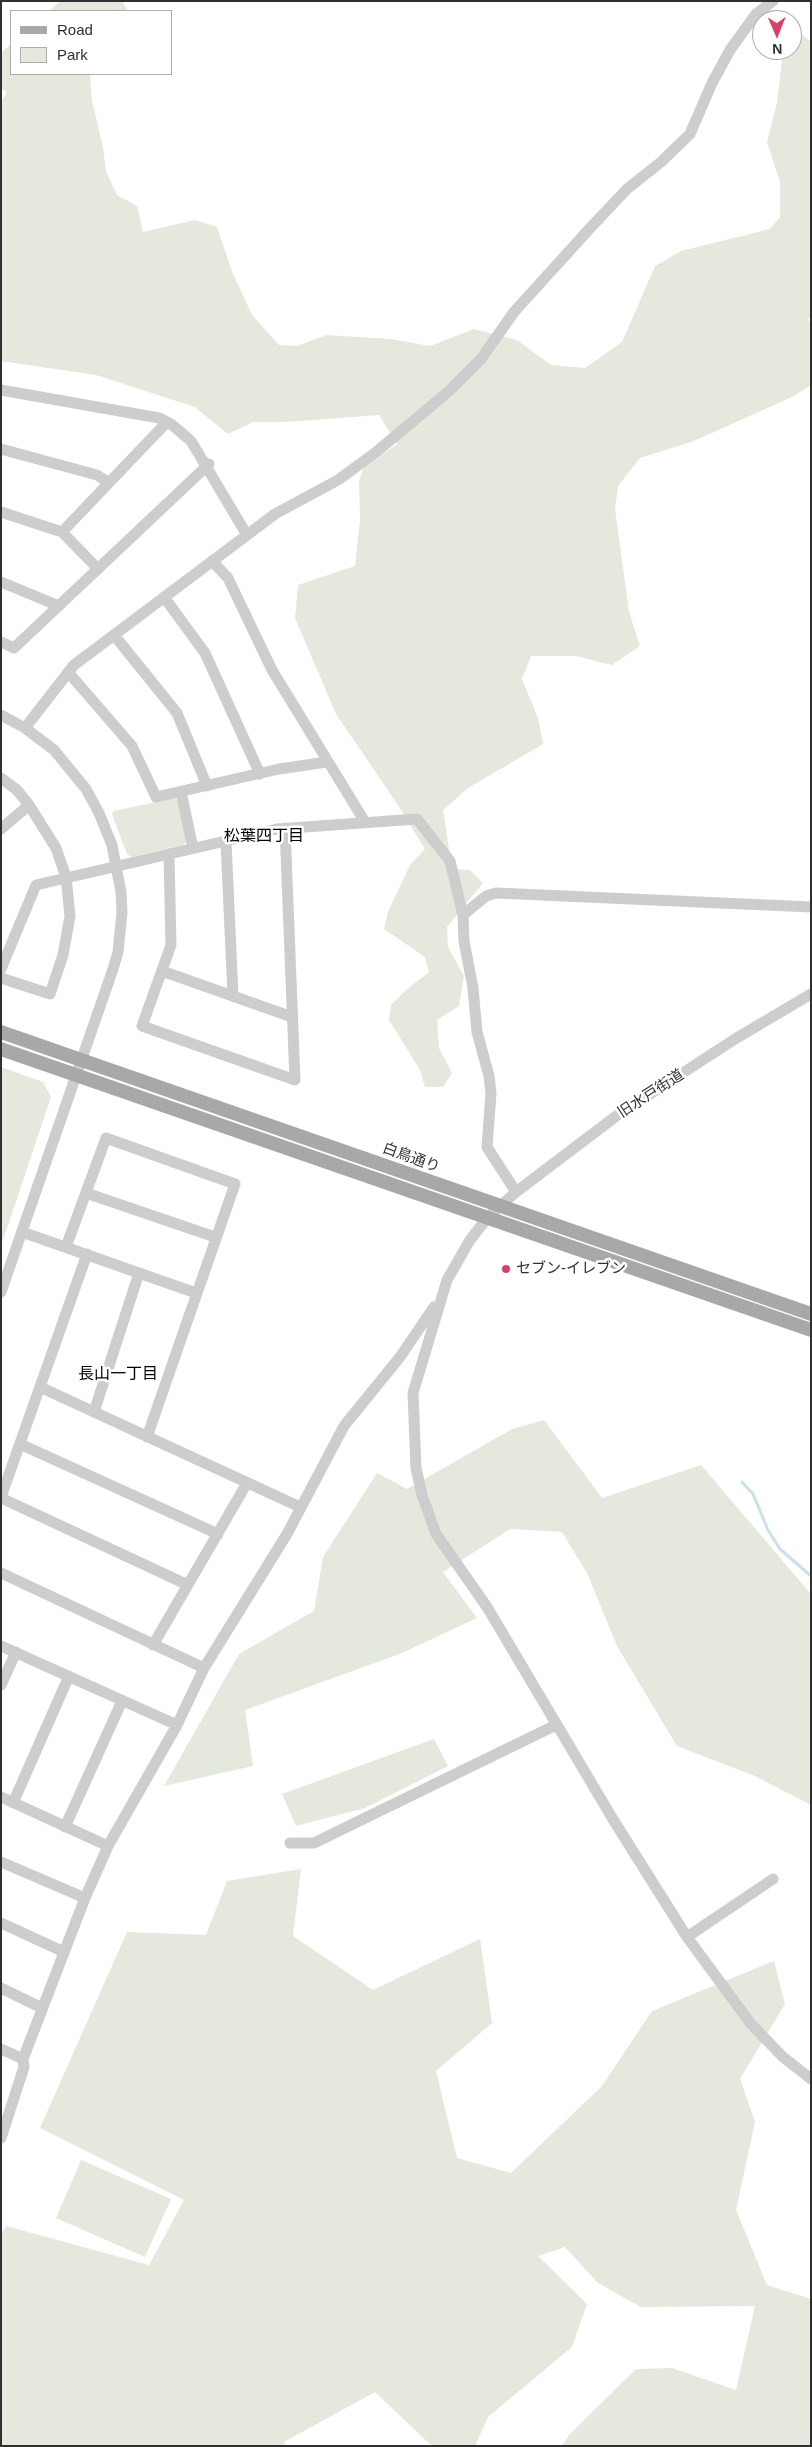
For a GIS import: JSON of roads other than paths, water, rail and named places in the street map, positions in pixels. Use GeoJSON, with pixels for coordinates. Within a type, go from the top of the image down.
{"type":"FeatureCollection","features":[{"type":"Feature","properties":{"kind":"main road","name":"白鳥通り"},"geometry":{"type":"LineString","coordinates":[[1,1032],[811,1314]]}},
{"type":"Feature","properties":{"kind":"main road","name":"白鳥通り"},"geometry":{"type":"LineString","coordinates":[[1,1049],[811,1330]]}},
{"type":"Feature","properties":{"kind":"street"},"geometry":{"type":"LineString","coordinates":[[25,728],[68,672],[114,635],[275,514],[338,480],[375,453],[424,415],[467,374],[481,359],[514,312],[592,226],[627,189],[661,162],[690,134],[712,83],[730,50],[756,14],[773,1]]}},
{"type":"Feature","properties":{"kind":"street"},"geometry":{"type":"LineString","coordinates":[[1,390],[152,416],[167,422],[191,440],[208,465],[247,535]]}},
{"type":"Feature","properties":{"kind":"street"},"geometry":{"type":"LineString","coordinates":[[62,532],[167,422]]}},
{"type":"Feature","properties":{"kind":"street"},"geometry":{"type":"LineString","coordinates":[[1,449],[97,475],[109,483]]}},
{"type":"Feature","properties":{"kind":"street"},"geometry":{"type":"LineString","coordinates":[[1,642],[14,648],[208,465]]}},
{"type":"Feature","properties":{"kind":"street"},"geometry":{"type":"LineString","coordinates":[[1,512],[62,532],[98,569]]}},
{"type":"Feature","properties":{"kind":"street"},"geometry":{"type":"LineString","coordinates":[[212,561],[228,578],[272,670],[326,762],[365,822]]}},
{"type":"Feature","properties":{"kind":"street"},"geometry":{"type":"LineString","coordinates":[[1,582],[59,606]]}},
{"type":"Feature","properties":{"kind":"street"},"geometry":{"type":"LineString","coordinates":[[164,597],[205,653],[260,774]]}},
{"type":"Feature","properties":{"kind":"street"},"geometry":{"type":"LineString","coordinates":[[114,635],[177,713],[207,786]]}},
{"type":"Feature","properties":{"kind":"street"},"geometry":{"type":"LineString","coordinates":[[68,672],[132,746],[156,797],[260,774],[326,762]]}},
{"type":"Feature","properties":{"kind":"street"},"geometry":{"type":"LineString","coordinates":[[1,715],[25,728],[54,750],[86,789],[105,828],[117,866],[122,913],[118,952],[1,1292]]}},
{"type":"Feature","properties":{"kind":"street"},"geometry":{"type":"LineString","coordinates":[[1,778],[17,790],[47,831],[66,877],[68,930],[63,955],[50,994],[1,978]]}},
{"type":"Feature","properties":{"kind":"street"},"geometry":{"type":"LineString","coordinates":[[181,792],[193,848]]}},
{"type":"Feature","properties":{"kind":"street"},"geometry":{"type":"LineString","coordinates":[[1,829],[29,805]]}},
{"type":"Feature","properties":{"kind":"street"},"geometry":{"type":"LineString","coordinates":[[1,969],[36,885],[285,828],[417,819],[450,861],[463,915],[464,941],[473,988],[477,1032],[490,1076],[491,1093],[487,1148],[516,1192]]}},
{"type":"Feature","properties":{"kind":"street"},"geometry":{"type":"LineString","coordinates":[[169,854],[171,945],[142,1026],[295,1080],[285,828]]}},
{"type":"Feature","properties":{"kind":"street"},"geometry":{"type":"LineString","coordinates":[[226,841],[233,996]]}},
{"type":"Feature","properties":{"kind":"street"},"geometry":{"type":"LineString","coordinates":[[463,915],[486,896],[496,893],[811,907]]}},
{"type":"Feature","properties":{"kind":"street"},"geometry":{"type":"LineString","coordinates":[[162,970],[292,1017]]}},
{"type":"Feature","properties":{"kind":"street","name":"旧水戸街道"},"geometry":{"type":"LineString","coordinates":[[440,1299],[447,1280],[470,1240],[488,1217],[516,1192],[615,1117],[735,1039],[811,994]]}},
{"type":"Feature","properties":{"kind":"street"},"geometry":{"type":"LineString","coordinates":[[66,1248],[106,1138],[235,1184],[147,1437]]}},
{"type":"Feature","properties":{"kind":"street"},"geometry":{"type":"LineString","coordinates":[[86,1193],[215,1237]]}},
{"type":"Feature","properties":{"kind":"street"},"geometry":{"type":"LineString","coordinates":[[22,1232],[196,1293]]}},
{"type":"Feature","properties":{"kind":"street"},"geometry":{"type":"LineString","coordinates":[[86,1254],[1,1497],[188,1585]]}},
{"type":"Feature","properties":{"kind":"street"},"geometry":{"type":"LineString","coordinates":[[94,1412],[139,1273]]}},
{"type":"Feature","properties":{"kind":"street"},"geometry":{"type":"LineString","coordinates":[[1,2138],[4,2120],[24,2067],[23,2059],[85,1898],[108,1846],[177,1725],[204,1668],[287,1534],[344,1426],[400,1357],[440,1299]]}},
{"type":"Feature","properties":{"kind":"street"},"geometry":{"type":"LineString","coordinates":[[440,1299],[413,1393],[413,1438],[422,1495],[436,1534],[486,1607],[556,1725],[688,1936],[751,2024],[783,2057],[811,2079]]}},
{"type":"Feature","properties":{"kind":"street"},"geometry":{"type":"LineString","coordinates":[[40,1387],[300,1507]]}},
{"type":"Feature","properties":{"kind":"street"},"geometry":{"type":"LineString","coordinates":[[20,1444],[218,1534]]}},
{"type":"Feature","properties":{"kind":"street"},"geometry":{"type":"LineString","coordinates":[[153,1645],[247,1483]]}},
{"type":"Feature","properties":{"kind":"street"},"geometry":{"type":"LineString","coordinates":[[1,1573],[204,1668]]}},
{"type":"Feature","properties":{"kind":"street"},"geometry":{"type":"LineString","coordinates":[[1,1646],[177,1725]]}},
{"type":"Feature","properties":{"kind":"street"},"geometry":{"type":"LineString","coordinates":[[1,1685],[16,1652]]}},
{"type":"Feature","properties":{"kind":"street"},"geometry":{"type":"LineString","coordinates":[[13,1803],[70,1676]]}},
{"type":"Feature","properties":{"kind":"street"},"geometry":{"type":"LineString","coordinates":[[65,1827],[122,1701]]}},
{"type":"Feature","properties":{"kind":"street"},"geometry":{"type":"LineString","coordinates":[[290,1843],[314,1843],[556,1725]]}},
{"type":"Feature","properties":{"kind":"street"},"geometry":{"type":"LineString","coordinates":[[1,1797],[108,1846]]}},
{"type":"Feature","properties":{"kind":"street"},"geometry":{"type":"LineString","coordinates":[[1,1862],[85,1898]]}},
{"type":"Feature","properties":{"kind":"street"},"geometry":{"type":"LineString","coordinates":[[688,1936],[773,1879]]}},
{"type":"Feature","properties":{"kind":"street"},"geometry":{"type":"LineString","coordinates":[[1,1923],[64,1952]]}},
{"type":"Feature","properties":{"kind":"street"},"geometry":{"type":"LineString","coordinates":[[1,1988],[42,2008]]}},
{"type":"Feature","properties":{"kind":"street"},"geometry":{"type":"LineString","coordinates":[[1,2049],[23,2059]]}},
{"type":"Feature","properties":{"kind":"waterway"},"geometry":{"type":"LineString","coordinates":[[742,1482],[753,1494],[768,1530],[780,1549],[811,1576]]}},
{"type":"Feature","properties":{"kind":"place","name":"セブン-イレブン"},"geometry":{"type":"Point","coordinates":[506,1269]}},
{"type":"Feature","properties":{"kind":"district","name":"松葉四丁目"},"geometry":{"type":"Point","coordinates":[264,837]}},
{"type":"Feature","properties":{"kind":"district","name":"長山一丁目"},"geometry":{"type":"Point","coordinates":[118,1375]}}]}
